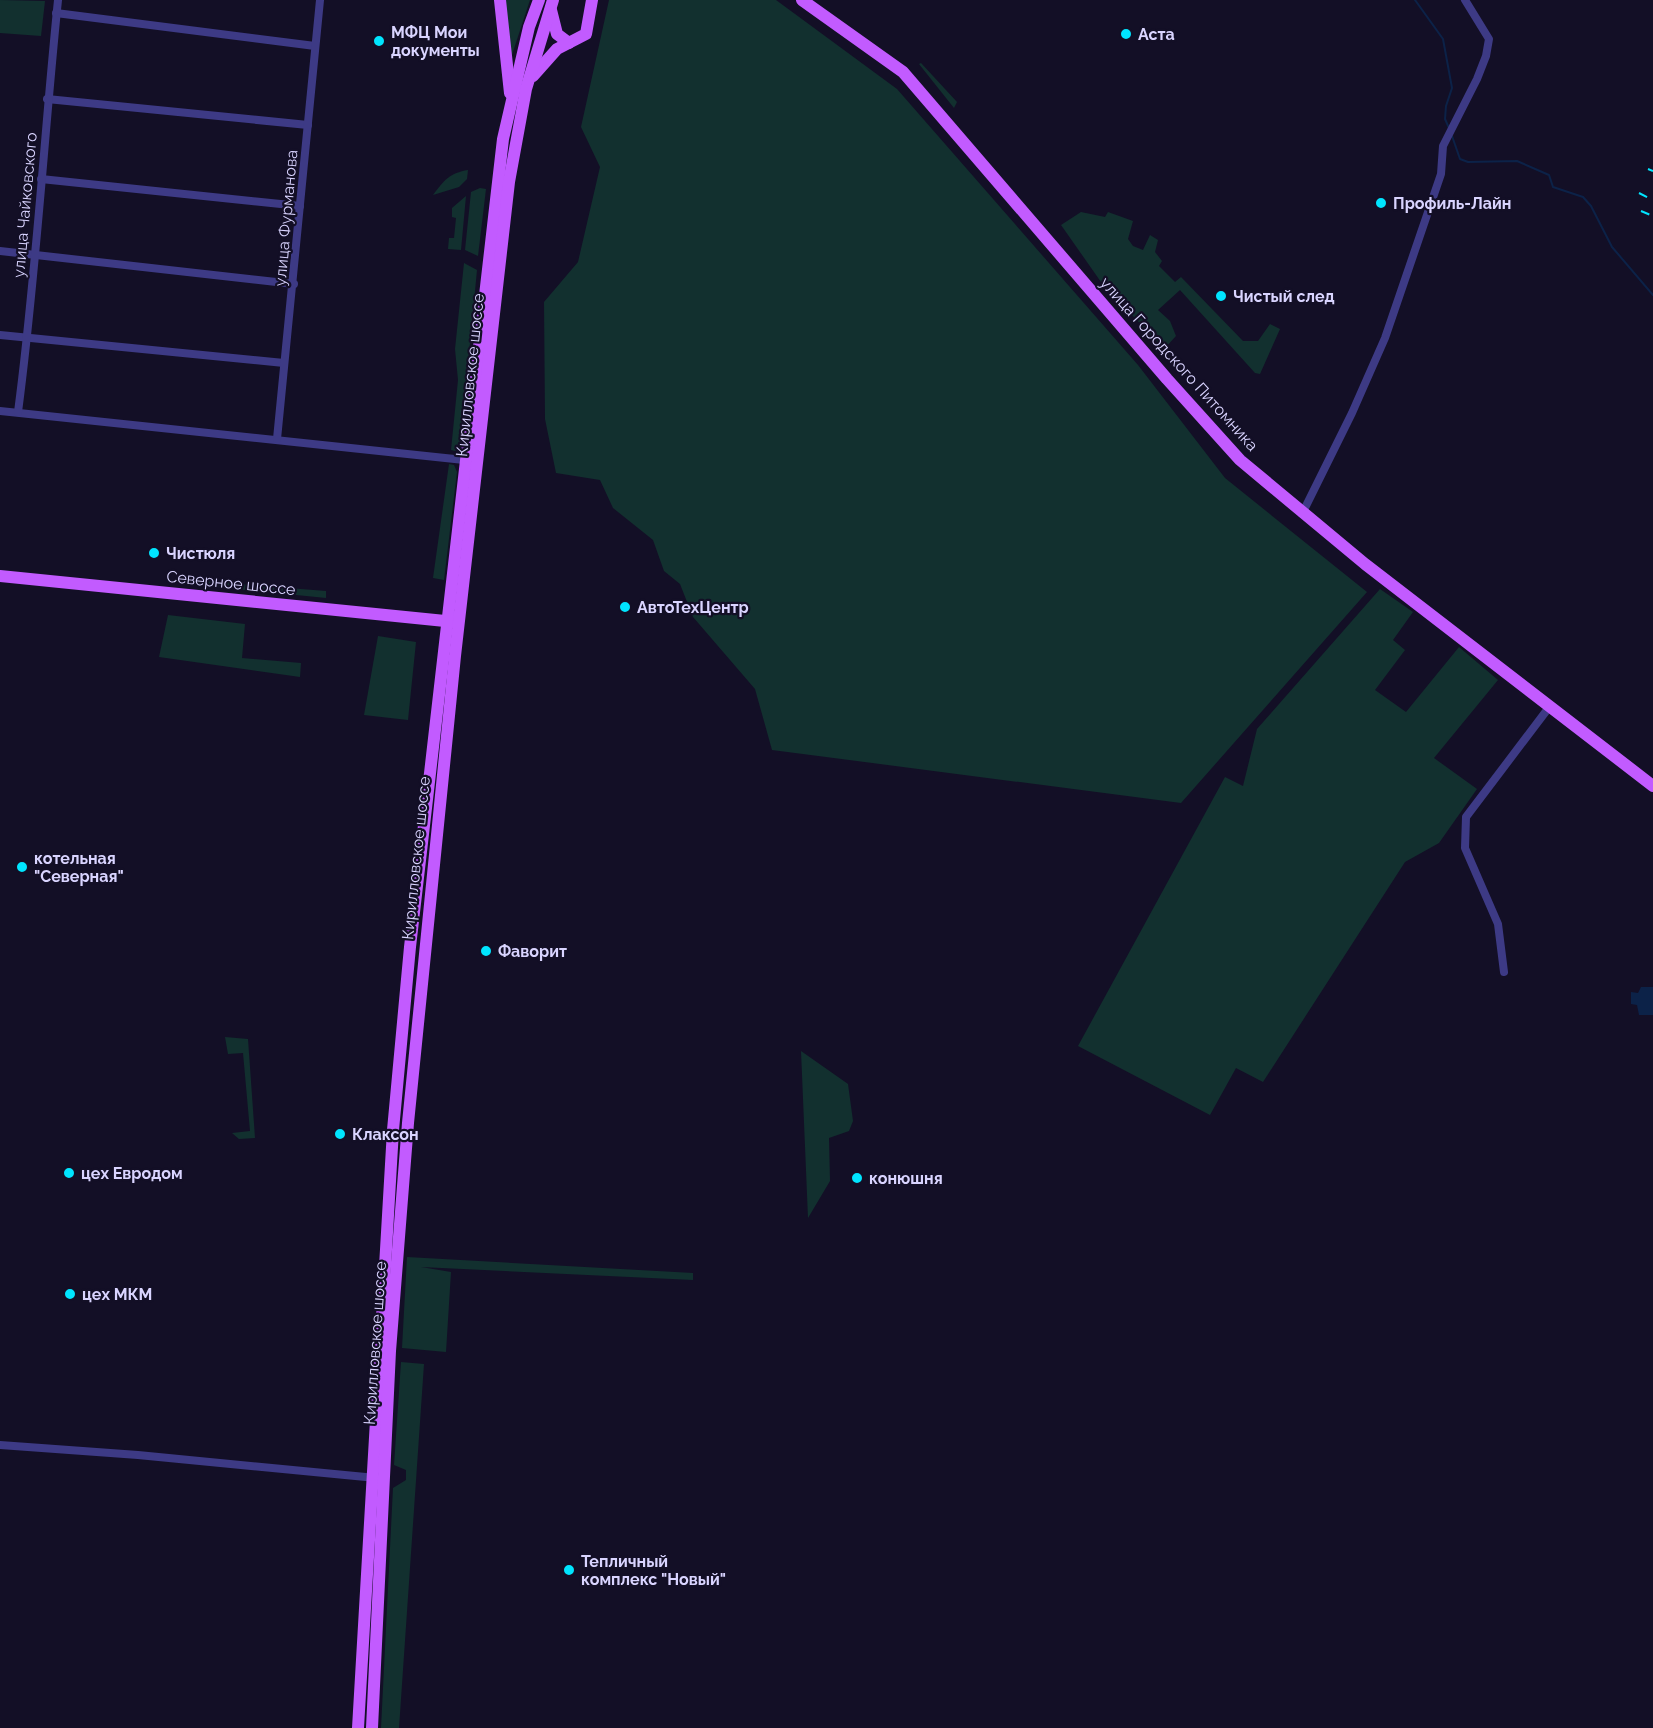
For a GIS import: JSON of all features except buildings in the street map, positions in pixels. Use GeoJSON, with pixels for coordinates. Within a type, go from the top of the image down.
{"type":"FeatureCollection","features":[{"type":"Feature","properties":{"kind":"main road"},"geometry":{"type":"LineString","coordinates":[[500,0],[510,100]]}},
{"type":"Feature","properties":{"kind":"main road"},"geometry":{"type":"LineString","coordinates":[[526,89],[541,64],[557,49],[587,32],[592,0]]}},
{"type":"Feature","properties":{"kind":"main road","name":"улица Городского Питомника"},"geometry":{"type":"LineString","coordinates":[[802,0],[903,72],[1167,379],[1240,460],[1302,514],[1652,783]]}},
{"type":"Feature","properties":{"kind":"main road"},"geometry":{"type":"LineString","coordinates":[[547,1],[553,27],[557,34],[569,43]]}},
{"type":"Feature","properties":{"kind":"main road","name":"Кирилловское шоссе"},"geometry":{"type":"LineString","coordinates":[[453,622],[464,460],[496,190],[510,100],[547,1]]}},
{"type":"Feature","properties":{"kind":"main road","name":"Кирилловское шоссе"},"geometry":{"type":"LineString","coordinates":[[372,1728],[377,1478],[394,1118],[412,935],[514,140],[547,1]]}},
{"type":"Feature","properties":{"kind":"main road","name":"Северное шоссе"},"geometry":{"type":"LineString","coordinates":[[0,576],[453,622]]}},
{"type":"Feature","properties":{"kind":"main road","name":"Кирилловское шоссе"},"geometry":{"type":"LineString","coordinates":[[358,1728],[377,1478]]}},
{"type":"Feature","properties":{"kind":"street","name":"улица Чайковского"},"geometry":{"type":"LineString","coordinates":[[18,412],[28,338],[47,99],[58,0]]}},
{"type":"Feature","properties":{"kind":"street","name":"улица Фурманова"},"geometry":{"type":"LineString","coordinates":[[277,439],[294,284],[320,0]]}},
{"type":"Feature","properties":{"kind":"street"},"geometry":{"type":"LineString","coordinates":[[1302,514],[1352,413],[1385,338],[1441,174],[1443,146],[1486,56],[1489,39],[1465,0]]}},
{"type":"Feature","properties":{"kind":"street"},"geometry":{"type":"LineString","coordinates":[[56,13],[315,46]]}},
{"type":"Feature","properties":{"kind":"street"},"geometry":{"type":"LineString","coordinates":[[47,99],[308,124]]}},
{"type":"Feature","properties":{"kind":"street"},"geometry":{"type":"LineString","coordinates":[[41,179],[300,206]]}},
{"type":"Feature","properties":{"kind":"street"},"geometry":{"type":"LineString","coordinates":[[0,251],[294,284]]}},
{"type":"Feature","properties":{"kind":"street"},"geometry":{"type":"LineString","coordinates":[[0,335],[284,363]]}},
{"type":"Feature","properties":{"kind":"street"},"geometry":{"type":"LineString","coordinates":[[0,411],[464,460]]}},
{"type":"Feature","properties":{"kind":"street"},"geometry":{"type":"LineString","coordinates":[[1504,972],[1498,924],[1465,848],[1466,817],[1550,706]]}},
{"type":"Feature","properties":{"kind":"street"},"geometry":{"type":"LineString","coordinates":[[0,1445],[138,1455],[377,1478]]}},
{"type":"Feature","properties":{"kind":"green space"},"geometry":{"type":"Polygon","coordinates":[[[0,0],[45,1],[41,36],[0,33],[0,0]]]}},
{"type":"Feature","properties":{"kind":"green space"},"geometry":{"type":"Polygon","coordinates":[[[505,0],[530,0],[510,61],[505,0]]]}},
{"type":"Feature","properties":{"kind":"green space"},"geometry":{"type":"Polygon","coordinates":[[[609,0],[776,0],[897,89],[1138,365],[1225,478],[1367,592],[1181,803],[772,750],[755,689],[693,617],[680,584],[664,571],[653,540],[613,508],[600,480],[556,473],[545,419],[544,302],[578,262],[600,167],[581,127],[609,0]]]}},
{"type":"Feature","properties":{"kind":"green space"},"geometry":{"type":"Polygon","coordinates":[[[921,63],[957,102],[954,108],[919,64],[921,63]]]}},
{"type":"Feature","properties":{"kind":"green space"},"geometry":{"type":"Polygon","coordinates":[[[468,170],[467,179],[459,187],[433,195],[448,178],[468,170]]]}},
{"type":"Feature","properties":{"kind":"green space"},"geometry":{"type":"Polygon","coordinates":[[[480,188],[486,189],[478,256],[465,250],[471,192],[480,188]]]}},
{"type":"Feature","properties":{"kind":"green space"},"geometry":{"type":"Polygon","coordinates":[[[466,196],[461,250],[448,249],[449,238],[454,238],[456,218],[452,217],[452,208],[466,196]]]}},
{"type":"Feature","properties":{"kind":"green space"},"geometry":{"type":"Polygon","coordinates":[[[1081,212],[1105,217],[1108,212],[1133,221],[1128,239],[1133,246],[1143,250],[1150,235],[1158,240],[1155,252],[1162,261],[1159,266],[1175,282],[1181,277],[1243,341],[1258,341],[1270,324],[1280,329],[1260,374],[1255,373],[1180,290],[1158,310],[1170,321],[1176,336],[1164,349],[1101,282],[1061,225],[1081,212]]]}},
{"type":"Feature","properties":{"kind":"green space"},"geometry":{"type":"Polygon","coordinates":[[[464,263],[477,270],[460,447],[455,451],[451,450],[458,380],[455,349],[464,263]]]}},
{"type":"Feature","properties":{"kind":"green space"},"geometry":{"type":"Polygon","coordinates":[[[449,464],[454,465],[457,472],[444,580],[433,578],[449,464]]]}},
{"type":"Feature","properties":{"kind":"green space"},"geometry":{"type":"Polygon","coordinates":[[[178,579],[326,591],[326,598],[177,583],[178,579]]]}},
{"type":"Feature","properties":{"kind":"green space"},"geometry":{"type":"Polygon","coordinates":[[[1380,589],[1413,612],[1393,640],[1405,650],[1375,690],[1406,712],[1459,647],[1498,680],[1434,758],[1477,789],[1439,843],[1405,862],[1263,1082],[1236,1068],[1210,1115],[1078,1046],[1225,777],[1243,786],[1257,729],[1380,589]]]}},
{"type":"Feature","properties":{"kind":"green space"},"geometry":{"type":"Polygon","coordinates":[[[168,615],[245,624],[242,658],[301,663],[300,677],[159,657],[168,615]]]}},
{"type":"Feature","properties":{"kind":"green space"},"geometry":{"type":"Polygon","coordinates":[[[378,636],[416,642],[408,720],[364,715],[378,636]]]}},
{"type":"Feature","properties":{"kind":"green space"},"geometry":{"type":"Polygon","coordinates":[[[225,1037],[248,1039],[255,1138],[239,1139],[232,1133],[250,1131],[243,1053],[228,1054],[225,1037]]]}},
{"type":"Feature","properties":{"kind":"green space"},"geometry":{"type":"Polygon","coordinates":[[[801,1051],[848,1084],[853,1121],[849,1131],[829,1138],[830,1181],[808,1218],[801,1051]]]}},
{"type":"Feature","properties":{"kind":"green space"},"geometry":{"type":"Polygon","coordinates":[[[407,1257],[693,1273],[693,1280],[421,1267],[451,1272],[446,1352],[402,1348],[407,1257]]]}},
{"type":"Feature","properties":{"kind":"green space"},"geometry":{"type":"Polygon","coordinates":[[[401,1362],[424,1364],[399,1728],[381,1728],[393,1488],[406,1480],[406,1470],[394,1465],[401,1362]]]}},
{"type":"Feature","properties":{"kind":"water"},"geometry":{"type":"Polygon","coordinates":[[[1641,987],[1653,987],[1653,1015],[1639,1015],[1637,1005],[1631,1004],[1631,992],[1638,993],[1641,987]]]}},
{"type":"Feature","properties":{"kind":"waterway"},"geometry":{"type":"LineString","coordinates":[[1415,0],[1443,39],[1452,88],[1446,106],[1445,119],[1449,128]]}},
{"type":"Feature","properties":{"kind":"waterway"},"geometry":{"type":"LineString","coordinates":[[1452,136],[1460,159],[1468,162],[1517,161],[1549,175],[1553,187],[1583,197],[1591,206],[1612,247],[1653,295]]}},
{"type":"Feature","properties":{"kind":"railway"},"geometry":{"type":"LineString","coordinates":[[1648,169],[1653,171]]}},
{"type":"Feature","properties":{"kind":"railway"},"geometry":{"type":"LineString","coordinates":[[1639,193],[1653,200]]}},
{"type":"Feature","properties":{"kind":"railway"},"geometry":{"type":"LineString","coordinates":[[1641,211],[1653,216]]}},
{"type":"Feature","properties":{"kind":"place","name":"Аста"},"geometry":{"type":"Point","coordinates":[1126,34]}},
{"type":"Feature","properties":{"kind":"place","name":"МФЦ Мои документы"},"geometry":{"type":"Point","coordinates":[379,41]}},
{"type":"Feature","properties":{"kind":"place","name":"Профиль-Лайн"},"geometry":{"type":"Point","coordinates":[1381,203]}},
{"type":"Feature","properties":{"kind":"place","name":"Чистый след"},"geometry":{"type":"Point","coordinates":[1221,296]}},
{"type":"Feature","properties":{"kind":"place","name":"Чистюля"},"geometry":{"type":"Point","coordinates":[154,553]}},
{"type":"Feature","properties":{"kind":"place","name":"АвтоТехЦентр"},"geometry":{"type":"Point","coordinates":[625,607]}},
{"type":"Feature","properties":{"kind":"place","name":"котельная \"Северная\""},"geometry":{"type":"Point","coordinates":[22,867]}},
{"type":"Feature","properties":{"kind":"place","name":"Фаворит"},"geometry":{"type":"Point","coordinates":[486,951]}},
{"type":"Feature","properties":{"kind":"place","name":"Клаксон"},"geometry":{"type":"Point","coordinates":[340,1134]}},
{"type":"Feature","properties":{"kind":"place","name":"цех Евродом"},"geometry":{"type":"Point","coordinates":[69,1173]}},
{"type":"Feature","properties":{"kind":"place","name":"конюшня"},"geometry":{"type":"Point","coordinates":[857,1178]}},
{"type":"Feature","properties":{"kind":"place","name":"цех МКМ"},"geometry":{"type":"Point","coordinates":[70,1294]}},
{"type":"Feature","properties":{"kind":"place","name":"Тепличный комплекс \"Новый\""},"geometry":{"type":"Point","coordinates":[569,1570]}}]}
